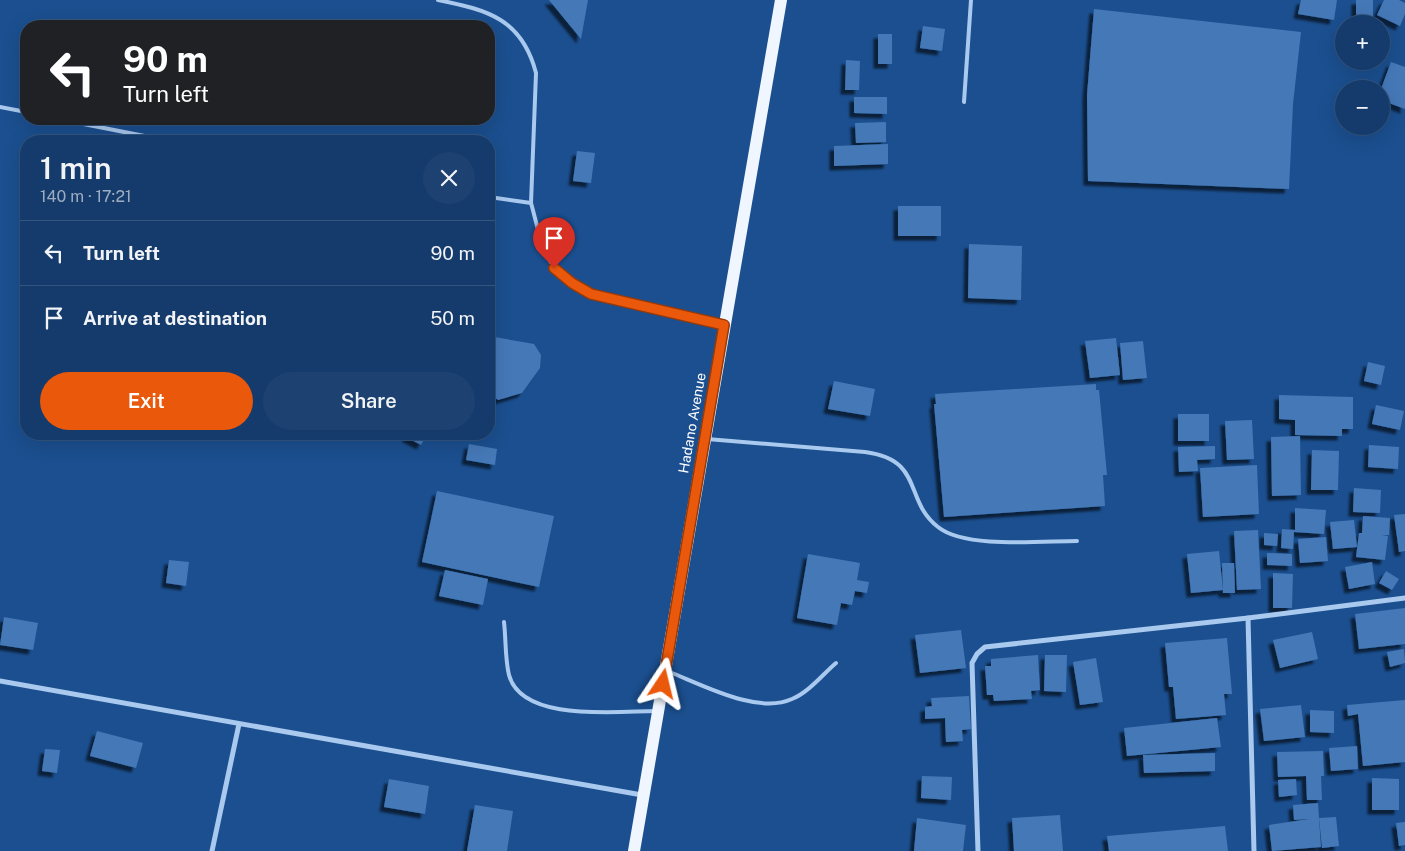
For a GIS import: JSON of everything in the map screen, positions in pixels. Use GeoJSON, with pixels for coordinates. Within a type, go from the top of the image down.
{"type":"FeatureCollection","features":[{"type":"Feature","properties":{"kind":"main road","name":"Hadano Avenue"},"geometry":{"type":"LineString","coordinates":[[634,851],[781,0]]}},
{"type":"Feature","properties":{"kind":"street"},"geometry":{"type":"LineString","coordinates":[[978,851],[972,664],[980,650],[993,645],[1248,618],[1405,598]]}},
{"type":"Feature","properties":{"kind":"street"},"geometry":{"type":"LineString","coordinates":[[1248,618],[1254,851]]}},
{"type":"Feature","properties":{"kind":"street"},"geometry":{"type":"LineString","coordinates":[[0,681],[643,796]]}},
{"type":"Feature","properties":{"kind":"street"},"geometry":{"type":"LineString","coordinates":[[212,851],[239,724]]}},
{"type":"Feature","properties":{"kind":"lane"},"geometry":{"type":"LineString","coordinates":[[438,0],[483,10],[505,21],[519,36],[531,54],[536,73],[531,203],[542,243],[554,268],[572,283],[591,294],[616,302],[724,325]]}},
{"type":"Feature","properties":{"kind":"lane"},"geometry":{"type":"LineString","coordinates":[[964,102],[970,0]]}},
{"type":"Feature","properties":{"kind":"lane"},"geometry":{"type":"LineString","coordinates":[[0,107],[20,111]]}},
{"type":"Feature","properties":{"kind":"lane"},"geometry":{"type":"LineString","coordinates":[[89,125],[139,135]]}},
{"type":"Feature","properties":{"kind":"lane"},"geometry":{"type":"LineString","coordinates":[[495,199],[531,203]]}},
{"type":"Feature","properties":{"kind":"lane"},"geometry":{"type":"LineString","coordinates":[[705,439],[865,452],[888,457],[896,460],[907,476],[929,518],[950,534],[982,541],[1077,542]]}},
{"type":"Feature","properties":{"kind":"lane"},"geometry":{"type":"LineString","coordinates":[[504,622],[509,676],[522,695],[532,701],[544,707],[562,710],[658,711]]}},
{"type":"Feature","properties":{"kind":"lane"},"geometry":{"type":"LineString","coordinates":[[665,671],[749,702],[778,704],[804,692],[836,663]]}},
{"type":"Feature","properties":{"kind":"building"},"geometry":{"type":"Polygon","coordinates":[[[549,0],[588,0],[581,39],[549,0]]]}},
{"type":"Feature","properties":{"kind":"building"},"geometry":{"type":"Polygon","coordinates":[[[1301,0],[1337,0],[1334,20],[1298,14],[1301,0]]]}},
{"type":"Feature","properties":{"kind":"building"},"geometry":{"type":"Polygon","coordinates":[[[1356,0],[1373,0],[1373,15],[1356,15],[1356,0]]]}},
{"type":"Feature","properties":{"kind":"building"},"geometry":{"type":"Polygon","coordinates":[[[1384,0],[1399,0],[1405,3],[1405,14],[1400,26],[1390,21],[1390,15],[1377,15],[1384,0]]]}},
{"type":"Feature","properties":{"kind":"building"},"geometry":{"type":"Polygon","coordinates":[[[1094,9],[1301,32],[1293,104],[1289,189],[1088,181],[1087,95],[1094,9]]]}},
{"type":"Feature","properties":{"kind":"building"},"geometry":{"type":"Polygon","coordinates":[[[923,26],[945,29],[942,51],[920,48],[923,26]]]}},
{"type":"Feature","properties":{"kind":"building"},"geometry":{"type":"Polygon","coordinates":[[[878,34],[892,34],[892,64],[878,64],[878,34]]]}},
{"type":"Feature","properties":{"kind":"building"},"geometry":{"type":"Polygon","coordinates":[[[846,60],[860,61],[859,90],[845,90],[846,60]]]}},
{"type":"Feature","properties":{"kind":"building"},"geometry":{"type":"Polygon","coordinates":[[[1391,62],[1405,67],[1405,109],[1390,103],[1390,80],[1384,80],[1388,70],[1390,70],[1391,62]]]}},
{"type":"Feature","properties":{"kind":"building"},"geometry":{"type":"Polygon","coordinates":[[[854,97],[887,97],[887,114],[854,113],[854,97]]]}},
{"type":"Feature","properties":{"kind":"building"},"geometry":{"type":"Polygon","coordinates":[[[886,122],[886,142],[856,143],[855,123],[886,122]]]}},
{"type":"Feature","properties":{"kind":"building"},"geometry":{"type":"Polygon","coordinates":[[[888,144],[888,164],[834,166],[834,146],[888,144]]]}},
{"type":"Feature","properties":{"kind":"building"},"geometry":{"type":"Polygon","coordinates":[[[577,151],[595,153],[591,183],[573,181],[577,151]]]}},
{"type":"Feature","properties":{"kind":"building"},"geometry":{"type":"Polygon","coordinates":[[[898,206],[941,206],[941,236],[898,236],[898,206]]]}},
{"type":"Feature","properties":{"kind":"building"},"geometry":{"type":"Polygon","coordinates":[[[969,244],[1022,246],[1021,300],[968,298],[969,244]]]}},
{"type":"Feature","properties":{"kind":"building"},"geometry":{"type":"Polygon","coordinates":[[[495,337],[534,344],[541,355],[540,368],[522,393],[498,400],[495,398],[495,337]]]}},
{"type":"Feature","properties":{"kind":"building"},"geometry":{"type":"Polygon","coordinates":[[[1116,338],[1120,375],[1090,378],[1085,341],[1116,338]]]}},
{"type":"Feature","properties":{"kind":"building"},"geometry":{"type":"Polygon","coordinates":[[[1143,341],[1147,378],[1123,380],[1120,343],[1143,341]]]}},
{"type":"Feature","properties":{"kind":"building"},"geometry":{"type":"Polygon","coordinates":[[[1368,362],[1385,366],[1381,385],[1364,381],[1368,362]]]}},
{"type":"Feature","properties":{"kind":"building"},"geometry":{"type":"Polygon","coordinates":[[[834,381],[875,389],[870,416],[828,409],[834,381]]]}},
{"type":"Feature","properties":{"kind":"building"},"geometry":{"type":"Polygon","coordinates":[[[1096,384],[1096,390],[1099,390],[1107,475],[1103,475],[1105,506],[944,517],[934,404],[936,404],[935,394],[1096,384]]]}},
{"type":"Feature","properties":{"kind":"building"},"geometry":{"type":"Polygon","coordinates":[[[1279,395],[1353,397],[1353,429],[1342,429],[1342,436],[1295,435],[1295,420],[1279,419],[1279,395]]]}},
{"type":"Feature","properties":{"kind":"building"},"geometry":{"type":"Polygon","coordinates":[[[1376,405],[1404,411],[1400,430],[1372,424],[1376,405]]]}},
{"type":"Feature","properties":{"kind":"building"},"geometry":{"type":"Polygon","coordinates":[[[1178,414],[1209,414],[1209,441],[1178,441],[1178,414]]]}},
{"type":"Feature","properties":{"kind":"building"},"geometry":{"type":"Polygon","coordinates":[[[1252,420],[1254,459],[1227,460],[1225,421],[1252,420]]]}},
{"type":"Feature","properties":{"kind":"building"},"geometry":{"type":"Polygon","coordinates":[[[1300,436],[1301,495],[1272,496],[1271,437],[1300,436]]]}},
{"type":"Feature","properties":{"kind":"building"},"geometry":{"type":"Polygon","coordinates":[[[412,440],[424,440],[421,445],[412,440]]]}},
{"type":"Feature","properties":{"kind":"building"},"geometry":{"type":"Polygon","coordinates":[[[469,444],[497,449],[495,465],[466,460],[469,444]]]}},
{"type":"Feature","properties":{"kind":"building"},"geometry":{"type":"Polygon","coordinates":[[[1369,445],[1399,447],[1398,469],[1368,467],[1369,445]]]}},
{"type":"Feature","properties":{"kind":"building"},"geometry":{"type":"Polygon","coordinates":[[[1215,446],[1215,459],[1197,460],[1198,471],[1179,472],[1178,447],[1215,446]]]}},
{"type":"Feature","properties":{"kind":"building"},"geometry":{"type":"Polygon","coordinates":[[[1312,450],[1339,451],[1338,490],[1311,490],[1312,450]]]}},
{"type":"Feature","properties":{"kind":"building"},"geometry":{"type":"Polygon","coordinates":[[[1257,465],[1259,514],[1203,517],[1200,468],[1257,465]]]}},
{"type":"Feature","properties":{"kind":"building"},"geometry":{"type":"Polygon","coordinates":[[[1354,488],[1381,490],[1380,513],[1353,512],[1354,488]]]}},
{"type":"Feature","properties":{"kind":"building"},"geometry":{"type":"Polygon","coordinates":[[[437,491],[554,516],[539,587],[422,562],[437,491]]]}},
{"type":"Feature","properties":{"kind":"building"},"geometry":{"type":"Polygon","coordinates":[[[1295,508],[1326,510],[1324,534],[1294,532],[1293,549],[1281,548],[1282,529],[1295,530],[1295,508]]]}},
{"type":"Feature","properties":{"kind":"building"},"geometry":{"type":"Polygon","coordinates":[[[1405,514],[1405,551],[1399,552],[1394,515],[1405,514]]]}},
{"type":"Feature","properties":{"kind":"building"},"geometry":{"type":"Polygon","coordinates":[[[1363,516],[1390,518],[1389,535],[1382,535],[1388,536],[1385,560],[1356,557],[1359,533],[1362,533],[1363,516]]]}},
{"type":"Feature","properties":{"kind":"building"},"geometry":{"type":"Polygon","coordinates":[[[1354,520],[1357,547],[1333,549],[1330,522],[1354,520]]]}},
{"type":"Feature","properties":{"kind":"building"},"geometry":{"type":"Polygon","coordinates":[[[1258,530],[1261,589],[1237,590],[1234,531],[1258,530]]]}},
{"type":"Feature","properties":{"kind":"building"},"geometry":{"type":"Polygon","coordinates":[[[1264,533],[1278,534],[1277,546],[1264,545],[1264,533]]]}},
{"type":"Feature","properties":{"kind":"building"},"geometry":{"type":"Polygon","coordinates":[[[1326,537],[1328,561],[1300,563],[1298,539],[1326,537]]]}},
{"type":"Feature","properties":{"kind":"building"},"geometry":{"type":"Polygon","coordinates":[[[1219,551],[1223,590],[1191,593],[1187,554],[1219,551]]]}},
{"type":"Feature","properties":{"kind":"building"},"geometry":{"type":"Polygon","coordinates":[[[1267,553],[1292,554],[1292,566],[1267,565],[1267,553]]]}},
{"type":"Feature","properties":{"kind":"building"},"geometry":{"type":"Polygon","coordinates":[[[808,554],[860,563],[857,580],[869,582],[867,593],[855,591],[852,605],[841,603],[837,625],[797,618],[808,554]]]}},
{"type":"Feature","properties":{"kind":"building"},"geometry":{"type":"Polygon","coordinates":[[[169,560],[189,562],[186,586],[166,583],[169,560]]]}},
{"type":"Feature","properties":{"kind":"building"},"geometry":{"type":"Polygon","coordinates":[[[1372,562],[1375,584],[1349,589],[1345,567],[1372,562]]]}},
{"type":"Feature","properties":{"kind":"building"},"geometry":{"type":"Polygon","coordinates":[[[1222,563],[1234,563],[1235,593],[1223,593],[1222,563]]]}},
{"type":"Feature","properties":{"kind":"building"},"geometry":{"type":"Polygon","coordinates":[[[445,570],[488,579],[483,605],[439,596],[445,570]]]}},
{"type":"Feature","properties":{"kind":"building"},"geometry":{"type":"Polygon","coordinates":[[[1386,571],[1399,579],[1392,590],[1379,583],[1386,571]]]}},
{"type":"Feature","properties":{"kind":"building"},"geometry":{"type":"Polygon","coordinates":[[[1273,573],[1293,574],[1292,608],[1273,608],[1273,573]]]}},
{"type":"Feature","properties":{"kind":"building"},"geometry":{"type":"Polygon","coordinates":[[[1405,608],[1405,644],[1359,649],[1355,614],[1405,608]]]}},
{"type":"Feature","properties":{"kind":"building"},"geometry":{"type":"Polygon","coordinates":[[[4,617],[38,623],[33,650],[0,645],[4,617]]]}},
{"type":"Feature","properties":{"kind":"building"},"geometry":{"type":"Polygon","coordinates":[[[961,630],[966,668],[920,673],[915,635],[961,630]]]}},
{"type":"Feature","properties":{"kind":"building"},"geometry":{"type":"Polygon","coordinates":[[[1312,632],[1318,659],[1280,668],[1273,640],[1312,632]]]}},
{"type":"Feature","properties":{"kind":"building"},"geometry":{"type":"Polygon","coordinates":[[[1227,638],[1232,694],[1224,694],[1226,715],[1176,719],[1173,687],[1169,687],[1165,643],[1227,638]]]}},
{"type":"Feature","properties":{"kind":"building"},"geometry":{"type":"Polygon","coordinates":[[[1404,649],[1405,663],[1390,667],[1387,652],[1404,649]]]}},
{"type":"Feature","properties":{"kind":"building"},"geometry":{"type":"Polygon","coordinates":[[[1038,655],[1040,690],[1031,691],[1032,699],[994,701],[993,695],[987,695],[985,666],[991,666],[991,659],[1038,655]]]}},
{"type":"Feature","properties":{"kind":"building"},"geometry":{"type":"Polygon","coordinates":[[[1045,655],[1067,655],[1066,692],[1044,691],[1045,655]]]}},
{"type":"Feature","properties":{"kind":"building"},"geometry":{"type":"Polygon","coordinates":[[[1096,658],[1103,702],[1080,705],[1073,662],[1096,658]]]}},
{"type":"Feature","properties":{"kind":"building"},"geometry":{"type":"Polygon","coordinates":[[[969,696],[971,729],[962,730],[963,741],[946,742],[945,718],[925,719],[925,707],[932,706],[931,698],[969,696]]]}},
{"type":"Feature","properties":{"kind":"building"},"geometry":{"type":"Polygon","coordinates":[[[1405,700],[1405,762],[1363,766],[1358,714],[1348,716],[1347,705],[1405,700]]]}},
{"type":"Feature","properties":{"kind":"building"},"geometry":{"type":"Polygon","coordinates":[[[1301,705],[1305,737],[1264,741],[1260,709],[1301,705]]]}},
{"type":"Feature","properties":{"kind":"building"},"geometry":{"type":"Polygon","coordinates":[[[1310,710],[1334,711],[1334,733],[1310,732],[1310,710]]]}},
{"type":"Feature","properties":{"kind":"building"},"geometry":{"type":"Polygon","coordinates":[[[1217,718],[1221,747],[1127,756],[1124,728],[1217,718]]]}},
{"type":"Feature","properties":{"kind":"building"},"geometry":{"type":"Polygon","coordinates":[[[97,731],[143,743],[136,768],[90,756],[97,731]]]}},
{"type":"Feature","properties":{"kind":"building"},"geometry":{"type":"Polygon","coordinates":[[[1357,746],[1358,769],[1331,771],[1329,748],[1357,746]]]}},
{"type":"Feature","properties":{"kind":"building"},"geometry":{"type":"Polygon","coordinates":[[[45,749],[60,750],[57,773],[42,771],[45,749]]]}},
{"type":"Feature","properties":{"kind":"building"},"geometry":{"type":"Polygon","coordinates":[[[1323,751],[1324,776],[1321,776],[1322,800],[1307,800],[1306,776],[1278,777],[1277,752],[1323,751]]]}},
{"type":"Feature","properties":{"kind":"building"},"geometry":{"type":"Polygon","coordinates":[[[1215,753],[1215,771],[1144,773],[1143,755],[1215,753]]]}},
{"type":"Feature","properties":{"kind":"building"},"geometry":{"type":"Polygon","coordinates":[[[922,776],[952,777],[951,800],[921,798],[922,776]]]}},
{"type":"Feature","properties":{"kind":"building"},"geometry":{"type":"Polygon","coordinates":[[[1372,778],[1399,779],[1399,810],[1372,810],[1372,778]]]}},
{"type":"Feature","properties":{"kind":"building"},"geometry":{"type":"Polygon","coordinates":[[[389,779],[429,786],[425,814],[384,807],[389,779]]]}},
{"type":"Feature","properties":{"kind":"building"},"geometry":{"type":"Polygon","coordinates":[[[1296,779],[1297,795],[1279,797],[1278,780],[1296,779]]]}},
{"type":"Feature","properties":{"kind":"building"},"geometry":{"type":"Polygon","coordinates":[[[1318,803],[1321,847],[1272,851],[1269,825],[1309,819],[1294,820],[1293,805],[1318,803]]]}},
{"type":"Feature","properties":{"kind":"building"},"geometry":{"type":"Polygon","coordinates":[[[475,805],[513,811],[507,851],[467,851],[475,805]]]}},
{"type":"Feature","properties":{"kind":"building"},"geometry":{"type":"Polygon","coordinates":[[[1060,815],[1063,851],[1014,851],[1012,818],[1060,815]]]}},
{"type":"Feature","properties":{"kind":"building"},"geometry":{"type":"Polygon","coordinates":[[[1336,817],[1339,846],[1322,848],[1319,818],[1336,817]]]}},
{"type":"Feature","properties":{"kind":"building"},"geometry":{"type":"Polygon","coordinates":[[[917,818],[966,825],[963,851],[914,851],[917,818]]]}},
{"type":"Feature","properties":{"kind":"building"},"geometry":{"type":"Polygon","coordinates":[[[1405,822],[1405,845],[1399,846],[1396,823],[1405,822]]]}},
{"type":"Feature","properties":{"kind":"building"},"geometry":{"type":"Polygon","coordinates":[[[1225,826],[1228,851],[1109,851],[1107,836],[1225,826]]]}},
{"type":"Feature","properties":{"kind":"route"},"geometry":{"type":"LineString","coordinates":[[554,268],[572,283],[591,294],[616,302],[724,325],[663,684]]}}]}
